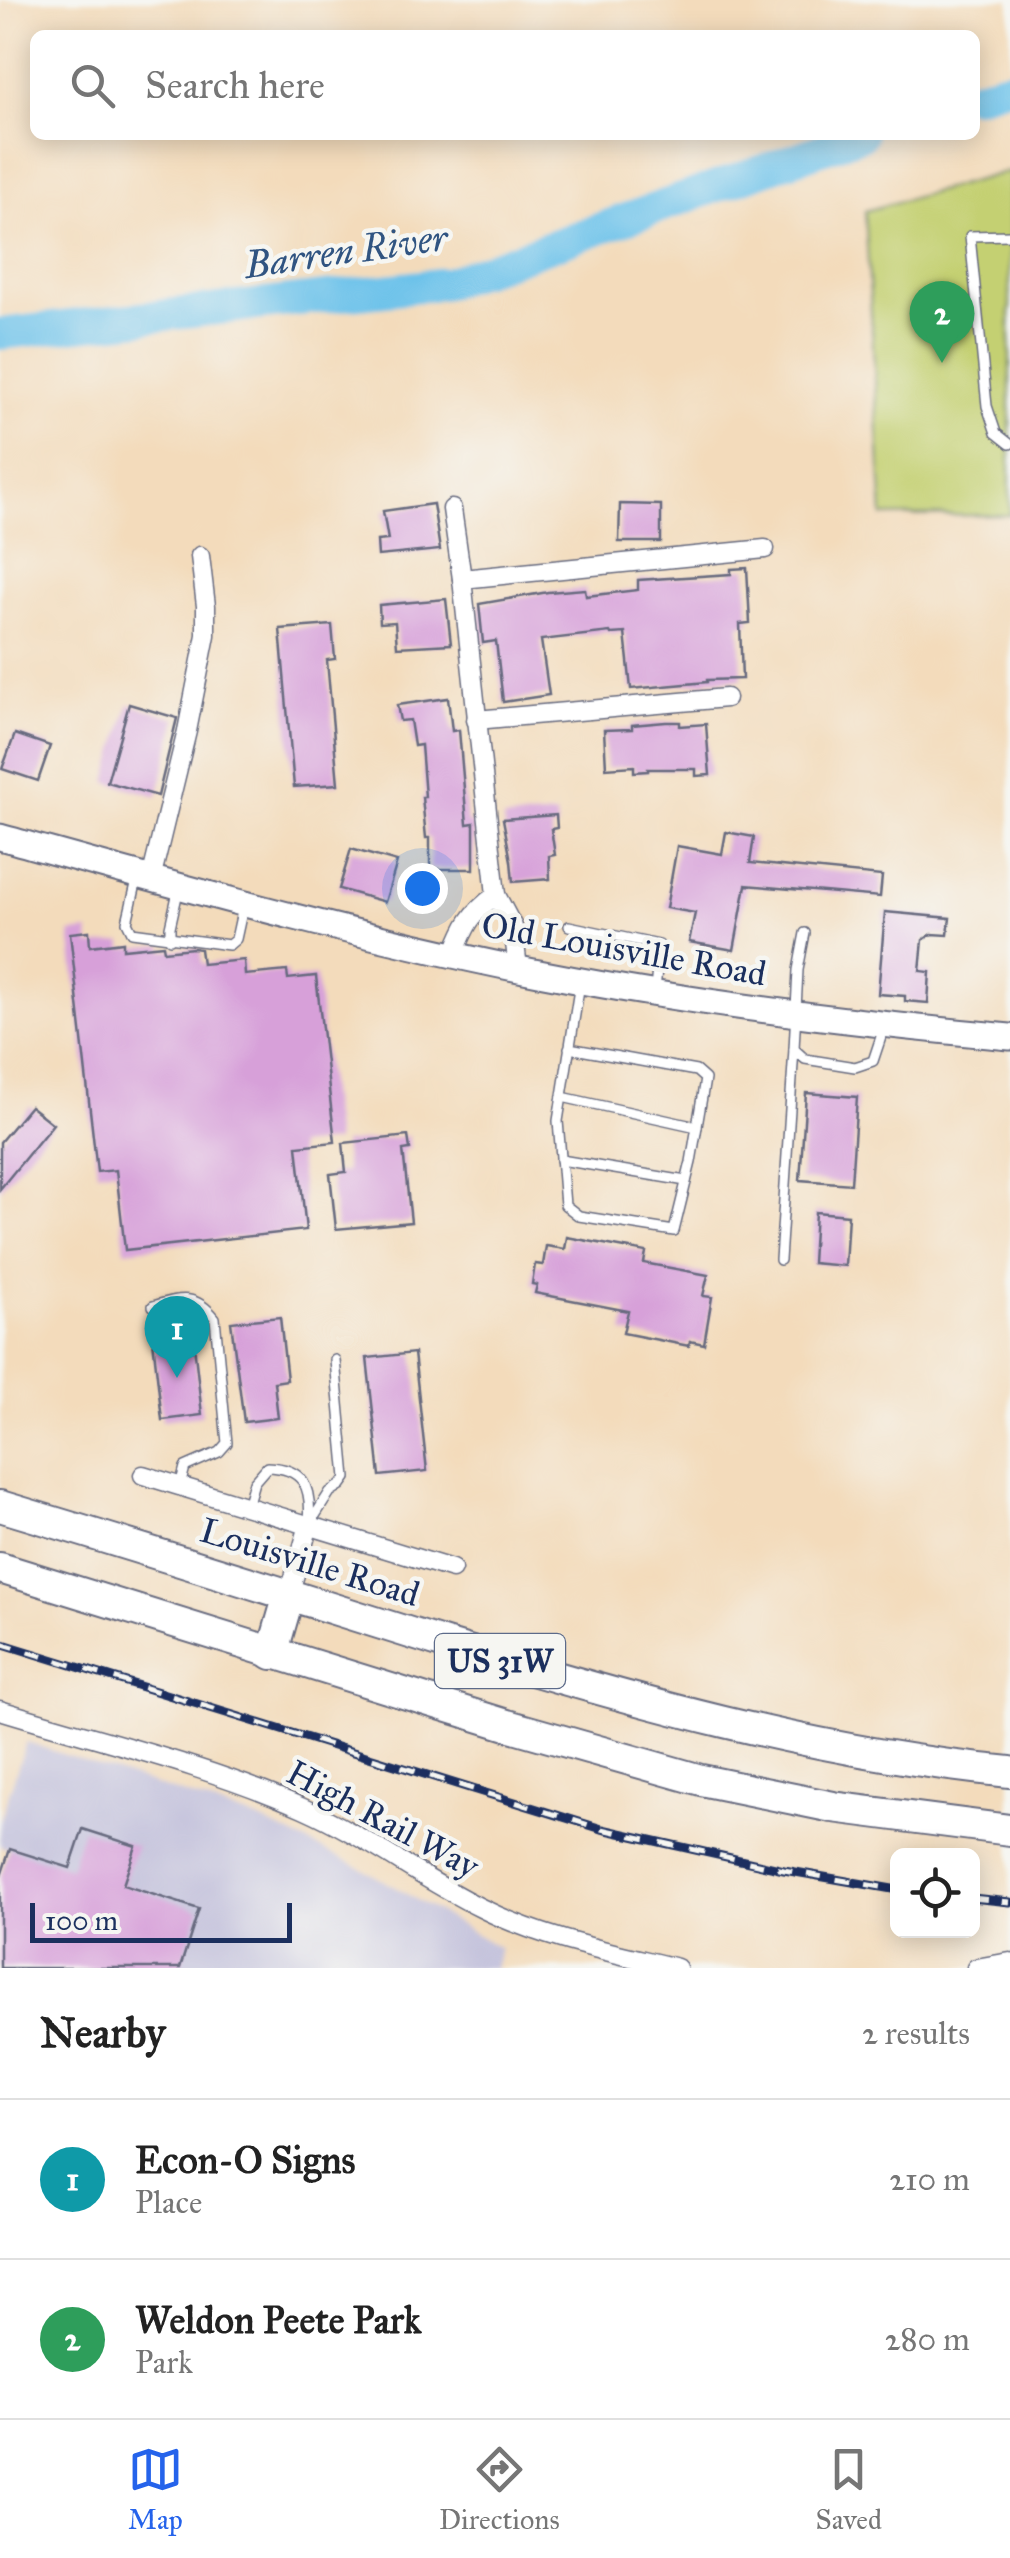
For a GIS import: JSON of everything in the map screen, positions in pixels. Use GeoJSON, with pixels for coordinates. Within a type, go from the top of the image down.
{"type":"FeatureCollection","features":[{"type":"Feature","properties":{"kind":"main road","name":"Louisville Road"},"geometry":{"type":"LineString","coordinates":[[0,1506],[576,1684],[740,1728],[854,1751],[1010,1772]]}},
{"type":"Feature","properties":{"kind":"main road","name":"US 31W"},"geometry":{"type":"LineString","coordinates":[[0,1568],[272,1654],[701,1780],[850,1810],[1010,1830]]}},
{"type":"Feature","properties":{"kind":"main road"},"geometry":{"type":"LineString","coordinates":[[272,1654],[289,1595]]}},
{"type":"Feature","properties":{"kind":"street"},"geometry":{"type":"LineString","coordinates":[[452,510],[496,895],[512,927],[518,968]]}},
{"type":"Feature","properties":{"kind":"street"},"geometry":{"type":"LineString","coordinates":[[462,579],[765,549]]}},
{"type":"Feature","properties":{"kind":"street"},"geometry":{"type":"LineString","coordinates":[[144,877],[187,731],[206,634],[200,556]]}},
{"type":"Feature","properties":{"kind":"street"},"geometry":{"type":"LineString","coordinates":[[476,720],[726,698]]}},
{"type":"Feature","properties":{"kind":"street","name":"Old Louisville Road"},"geometry":{"type":"LineString","coordinates":[[0,837],[332,927],[518,968],[798,1015],[1010,1037]]}},
{"type":"Feature","properties":{"kind":"street"},"geometry":{"type":"LineString","coordinates":[[454,954],[464,927],[477,909],[496,895]]}},
{"type":"Feature","properties":{"kind":"street"},"geometry":{"type":"LineString","coordinates":[[143,1475],[452,1569]]}},
{"type":"Feature","properties":{"kind":"street"},"geometry":{"type":"LineString","coordinates":[[289,1595],[309,1525]]}},
{"type":"Feature","properties":{"kind":"street","name":"High Rail Way"},"geometry":{"type":"LineString","coordinates":[[0,1710],[273,1796],[358,1834],[455,1894],[505,1919],[559,1938],[677,1968]]}},
{"type":"Feature","properties":{"kind":"street"},"geometry":{"type":"LineString","coordinates":[[976,1968],[1008,1964]]}},
{"type":"Feature","properties":{"kind":"lane"},"geometry":{"type":"LineString","coordinates":[[1010,235],[970,236],[987,406],[996,433],[1010,444]]}},
{"type":"Feature","properties":{"kind":"lane"},"geometry":{"type":"LineString","coordinates":[[144,877],[127,922],[132,932],[229,945],[236,939],[244,904]]}},
{"type":"Feature","properties":{"kind":"lane"},"geometry":{"type":"LineString","coordinates":[[170,938],[179,887]]}},
{"type":"Feature","properties":{"kind":"lane"},"geometry":{"type":"LineString","coordinates":[[569,926],[660,944],[655,994]]}},
{"type":"Feature","properties":{"kind":"lane"},"geometry":{"type":"LineString","coordinates":[[780,1260],[798,970],[804,932]]}},
{"type":"Feature","properties":{"kind":"lane"},"geometry":{"type":"LineString","coordinates":[[569,1048],[696,1071],[705,1080],[674,1231],[579,1216],[565,1205],[558,1121],[562,1098],[569,1048],[580,980]]}},
{"type":"Feature","properties":{"kind":"lane"},"geometry":{"type":"LineString","coordinates":[[794,1048],[806,1060],[854,1066],[873,1061],[885,1026]]}},
{"type":"Feature","properties":{"kind":"lane"},"geometry":{"type":"LineString","coordinates":[[562,1098],[697,1127]]}},
{"type":"Feature","properties":{"kind":"lane"},"geometry":{"type":"LineString","coordinates":[[562,1160],[686,1181]]}},
{"type":"Feature","properties":{"kind":"lane"},"geometry":{"type":"LineString","coordinates":[[153,1306],[181,1298],[204,1305],[214,1318],[227,1443],[219,1452],[185,1467],[180,1486]]}},
{"type":"Feature","properties":{"kind":"lane"},"geometry":{"type":"LineString","coordinates":[[309,1525],[330,1492],[346,1478],[335,1360]]}},
{"type":"Feature","properties":{"kind":"lane"},"geometry":{"type":"LineString","coordinates":[[247,1506],[254,1482],[267,1467],[286,1468],[303,1479],[310,1502],[309,1525]]}},
{"type":"Feature","properties":{"kind":"shaded area"},"geometry":{"type":"Polygon","coordinates":[[[26,1742],[260,1820],[360,1867],[500,1948],[494,1968],[0,1968],[0,1879],[9,1849],[0,1846],[0,1821],[26,1742]]]}},
{"type":"Feature","properties":{"kind":"green space"},"geometry":{"type":"Polygon","coordinates":[[[1010,171],[1010,515],[883,516],[865,211],[1010,171]]]}},
{"type":"Feature","properties":{"kind":"building"},"geometry":{"type":"Polygon","coordinates":[[[433,504],[440,550],[378,556],[377,541],[388,540],[383,511],[433,504]]]}},
{"type":"Feature","properties":{"kind":"building"},"geometry":{"type":"Polygon","coordinates":[[[620,504],[661,505],[661,542],[619,542],[620,504]]]}},
{"type":"Feature","properties":{"kind":"building"},"geometry":{"type":"Polygon","coordinates":[[[747,568],[750,623],[740,624],[742,679],[631,689],[625,633],[610,632],[541,640],[549,695],[503,702],[496,641],[483,643],[479,604],[548,592],[585,589],[586,596],[638,590],[638,580],[731,574],[731,569],[747,568]]]}},
{"type":"Feature","properties":{"kind":"building"},"geometry":{"type":"Polygon","coordinates":[[[446,599],[451,644],[397,647],[395,622],[380,623],[379,605],[446,599]]]}},
{"type":"Feature","properties":{"kind":"building"},"geometry":{"type":"Polygon","coordinates":[[[332,625],[335,659],[327,660],[338,784],[294,787],[280,629],[332,625]]]}},
{"type":"Feature","properties":{"kind":"building"},"geometry":{"type":"Polygon","coordinates":[[[448,698],[452,731],[459,730],[467,824],[474,823],[474,869],[430,869],[421,745],[414,746],[410,720],[400,721],[397,705],[448,698]]]}},
{"type":"Feature","properties":{"kind":"building"},"geometry":{"type":"Polygon","coordinates":[[[129,704],[177,718],[158,796],[107,782],[129,704]]]}},
{"type":"Feature","properties":{"kind":"building"},"geometry":{"type":"Polygon","coordinates":[[[680,722],[680,726],[706,724],[710,775],[696,776],[696,769],[634,772],[634,766],[606,768],[604,730],[680,722]]]}},
{"type":"Feature","properties":{"kind":"building"},"geometry":{"type":"Polygon","coordinates":[[[15,734],[50,746],[38,781],[2,769],[15,734]]]}},
{"type":"Feature","properties":{"kind":"building"},"geometry":{"type":"Polygon","coordinates":[[[556,815],[557,828],[551,829],[555,855],[549,856],[550,879],[513,882],[503,819],[556,815]]]}},
{"type":"Feature","properties":{"kind":"building"},"geometry":{"type":"Polygon","coordinates":[[[726,832],[754,837],[750,863],[882,876],[880,897],[746,885],[734,950],[689,942],[695,913],[666,908],[677,846],[722,854],[726,832]]]}},
{"type":"Feature","properties":{"kind":"building"},"geometry":{"type":"Polygon","coordinates":[[[351,849],[397,862],[385,902],[339,889],[351,849]]]}},
{"type":"Feature","properties":{"kind":"building"},"geometry":{"type":"Polygon","coordinates":[[[885,912],[950,918],[948,935],[932,934],[923,940],[920,971],[930,972],[928,1003],[878,994],[885,912]]]}},
{"type":"Feature","properties":{"kind":"building"},"geometry":{"type":"Polygon","coordinates":[[[89,931],[90,946],[123,942],[123,949],[163,945],[164,951],[193,948],[200,949],[202,964],[244,960],[245,975],[287,971],[288,979],[316,976],[335,1142],[297,1146],[306,1230],[125,1250],[116,1170],[97,1172],[70,933],[89,931]]]}},
{"type":"Feature","properties":{"kind":"building"},"geometry":{"type":"Polygon","coordinates":[[[806,1093],[857,1097],[851,1184],[800,1180],[806,1093]]]}},
{"type":"Feature","properties":{"kind":"building"},"geometry":{"type":"Polygon","coordinates":[[[30,1106],[53,1124],[0,1189],[0,1142],[30,1106]]]}},
{"type":"Feature","properties":{"kind":"building"},"geometry":{"type":"Polygon","coordinates":[[[408,1136],[410,1149],[403,1150],[411,1222],[336,1229],[330,1174],[346,1172],[343,1143],[408,1136]]]}},
{"type":"Feature","properties":{"kind":"building"},"geometry":{"type":"Polygon","coordinates":[[[815,1212],[848,1215],[845,1266],[812,1263],[815,1212]]]}},
{"type":"Feature","properties":{"kind":"building"},"geometry":{"type":"Polygon","coordinates":[[[567,1237],[646,1252],[644,1263],[708,1275],[703,1296],[712,1297],[704,1344],[690,1341],[689,1346],[623,1333],[628,1311],[535,1293],[535,1264],[543,1265],[546,1246],[565,1249],[567,1237]]]}},
{"type":"Feature","properties":{"kind":"building"},"geometry":{"type":"Polygon","coordinates":[[[280,1317],[287,1380],[274,1382],[278,1418],[244,1422],[231,1322],[280,1317]]]}},
{"type":"Feature","properties":{"kind":"building"},"geometry":{"type":"Polygon","coordinates":[[[193,1336],[202,1415],[162,1420],[153,1340],[193,1336]]]}},
{"type":"Feature","properties":{"kind":"building"},"geometry":{"type":"Polygon","coordinates":[[[414,1353],[427,1471],[380,1476],[367,1358],[414,1353]]]}},
{"type":"Feature","properties":{"kind":"building"},"geometry":{"type":"Polygon","coordinates":[[[83,1829],[136,1846],[123,1885],[199,1909],[180,1968],[0,1968],[0,1879],[10,1849],[70,1868],[83,1829]]]}},
{"type":"Feature","properties":{"kind":"waterway","name":"Barren River"},"geometry":{"type":"LineString","coordinates":[[980,94],[1010,85]]}},
{"type":"Feature","properties":{"kind":"waterway","name":"Barren River"},"geometry":{"type":"LineString","coordinates":[[0,334],[447,283],[847,140]]}},
{"type":"Feature","properties":{"kind":"railway"},"geometry":{"type":"LineString","coordinates":[[0,1643],[602,1829],[784,1870],[890,1889]]}},
{"type":"Feature","properties":{"kind":"railway"},"geometry":{"type":"LineString","coordinates":[[980,1899],[1010,1902]]}},
{"type":"Feature","properties":{"kind":"place","name":"Weldon Peete Park"},"geometry":{"type":"Point","coordinates":[942,363]}},
{"type":"Feature","properties":{"kind":"place","name":"Econ-O Signs"},"geometry":{"type":"Point","coordinates":[177,1378]}}]}
